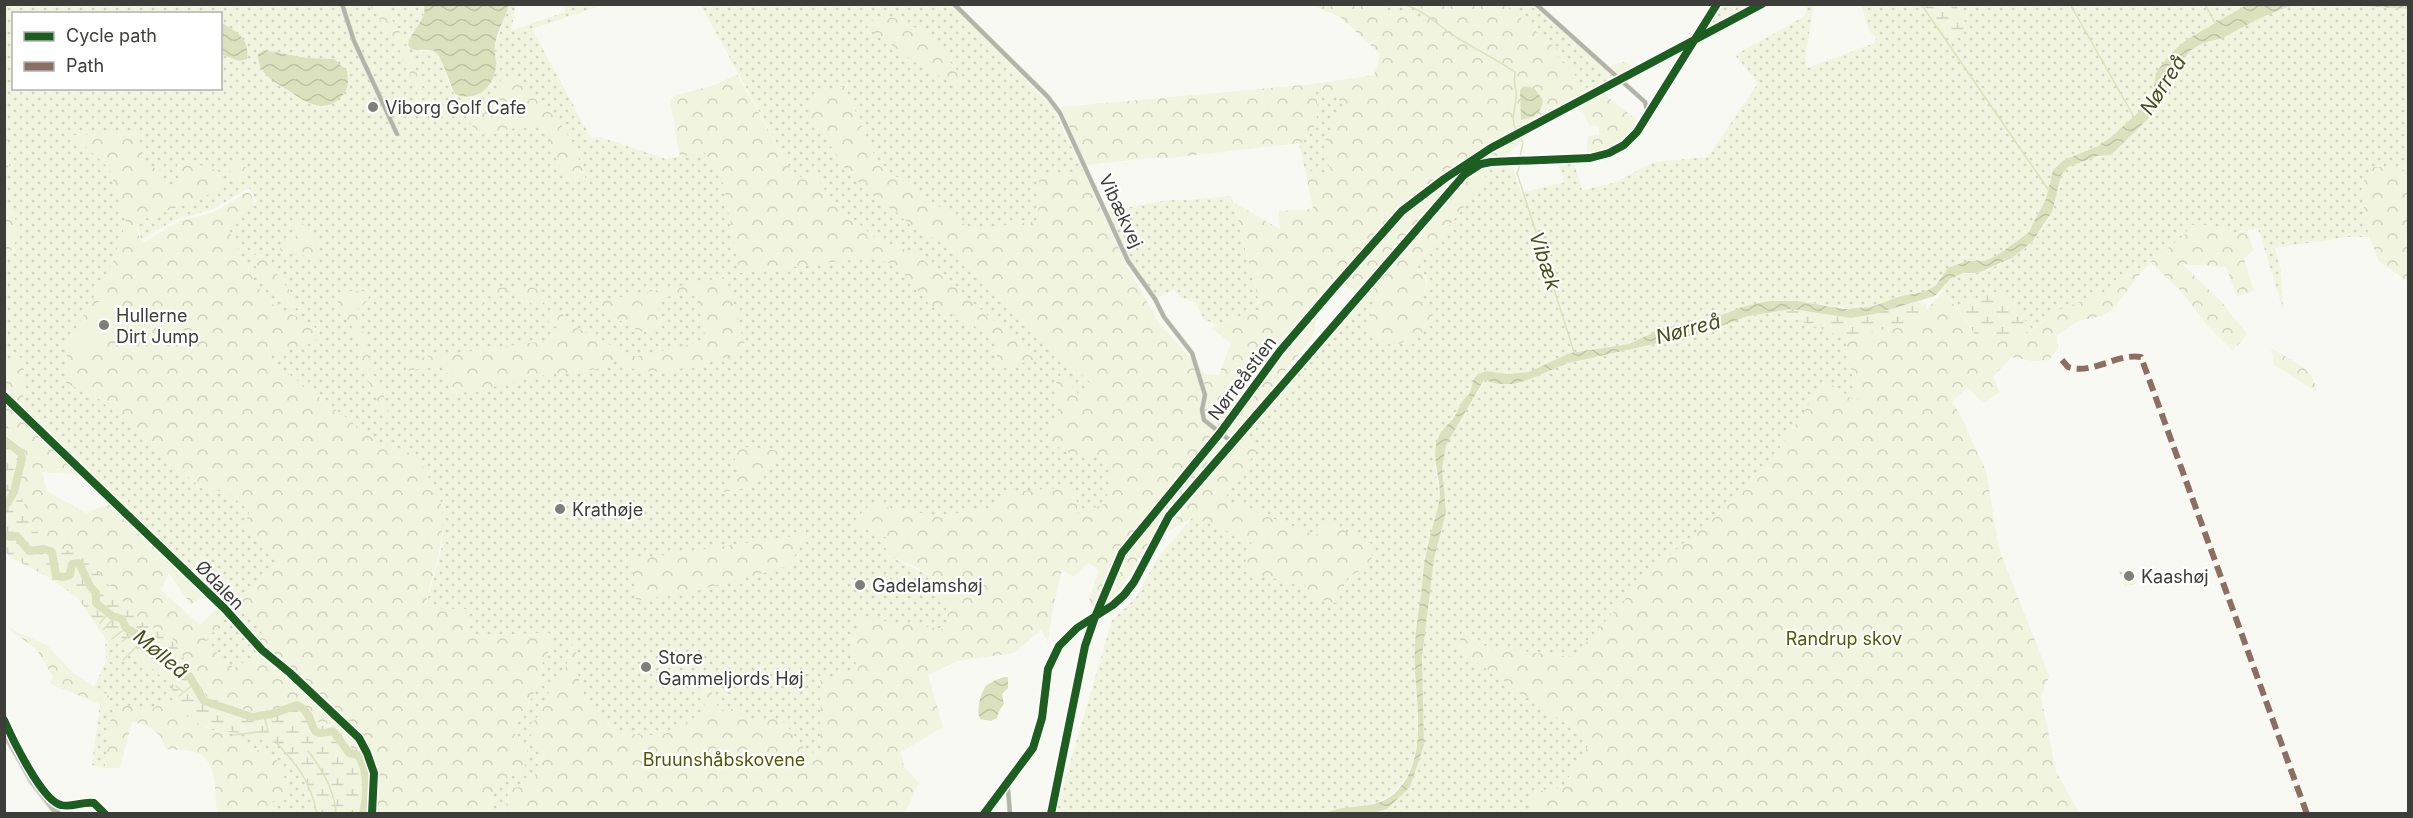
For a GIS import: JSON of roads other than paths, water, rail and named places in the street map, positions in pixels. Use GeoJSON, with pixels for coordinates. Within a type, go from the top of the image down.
{"type":"FeatureCollection","features":[{"type":"Feature","properties":{"kind":"street"},"geometry":{"type":"LineString","coordinates":[[342,4],[354,41],[397,134]]}},
{"type":"Feature","properties":{"kind":"street","name":"Vibækvej"},"geometry":{"type":"LineString","coordinates":[[954,4],[1032,81],[1060,113],[1128,261],[1164,317],[1192,353],[1205,395],[1202,410],[1204,420],[1233,442]]}},
{"type":"Feature","properties":{"kind":"street"},"geometry":{"type":"LineString","coordinates":[[1536,4],[1645,102],[1648,116]]}},
{"type":"Feature","properties":{"kind":"street"},"geometry":{"type":"LineString","coordinates":[[984,813],[1033,748],[1041,725],[1048,669],[1059,646],[1077,628],[1113,606],[1124,595],[1134,582],[1169,516],[1471,169],[1491,162],[1590,158],[1609,153],[1624,145],[1648,116],[1717,4]]}},
{"type":"Feature","properties":{"kind":"street"},"geometry":{"type":"LineString","coordinates":[[1645,102],[1657,100]]}},
{"type":"Feature","properties":{"kind":"street","name":"Ødalen"},"geometry":{"type":"LineString","coordinates":[[4,396],[225,609],[262,650],[290,672],[348,725],[359,738],[371,762],[375,785],[372,813]]}},
{"type":"Feature","properties":{"kind":"street"},"geometry":{"type":"LineString","coordinates":[[4,731],[33,782],[58,813]]}},
{"type":"Feature","properties":{"kind":"street"},"geometry":{"type":"LineString","coordinates":[[1004,786],[1008,789],[1010,813]]}},
{"type":"Feature","properties":{"kind":"water","name":"Nørreå"},"geometry":{"type":"Polygon","coordinates":[[[2248,4],[2292,5],[2256,20],[2223,38],[2203,43],[2190,51],[2174,72],[2158,105],[2148,119],[2111,155],[2098,156],[2068,167],[2061,175],[2052,212],[2032,242],[2012,258],[1978,273],[1963,273],[1950,279],[1935,296],[1874,314],[1851,318],[1792,309],[1748,316],[1700,334],[1568,363],[1513,384],[1499,384],[1484,380],[1446,445],[1442,469],[1446,512],[1434,559],[1422,657],[1424,745],[1410,787],[1387,809],[1376,812],[1326,813],[1381,802],[1390,797],[1408,775],[1415,758],[1418,740],[1416,638],[1425,558],[1440,494],[1435,451],[1441,432],[1469,395],[1478,374],[1486,371],[1508,374],[1529,372],[1570,353],[1629,344],[1663,328],[1712,319],[1742,307],[1768,301],[1797,301],[1845,309],[1871,307],[1901,296],[1924,292],[1935,286],[1948,268],[1967,261],[1984,261],[1996,256],[2028,233],[2046,199],[2053,170],[2064,160],[2098,146],[2142,109],[2153,92],[2156,73],[2170,54],[2186,40],[2248,4]]]}},
{"type":"Feature","properties":{"kind":"water"},"geometry":{"type":"Polygon","coordinates":[[[424,5],[509,5],[496,40],[495,72],[488,86],[477,95],[455,94],[437,53],[431,50],[410,48],[408,45],[423,15],[424,5]]]}},
{"type":"Feature","properties":{"kind":"water"},"geometry":{"type":"Polygon","coordinates":[[[2348,5],[2408,5],[2408,9],[2348,5]]]}},
{"type":"Feature","properties":{"kind":"water"},"geometry":{"type":"Polygon","coordinates":[[[222,23],[244,40],[247,59],[239,61],[222,54],[222,23]]]}},
{"type":"Feature","properties":{"kind":"water"},"geometry":{"type":"Polygon","coordinates":[[[264,50],[306,58],[334,59],[347,71],[347,88],[334,103],[320,106],[306,101],[263,71],[258,54],[264,50]]]}},
{"type":"Feature","properties":{"kind":"water"},"geometry":{"type":"Polygon","coordinates":[[[1524,86],[1534,88],[1543,100],[1537,114],[1521,120],[1520,90],[1524,86]]]}},
{"type":"Feature","properties":{"kind":"water"},"geometry":{"type":"Polygon","coordinates":[[[1008,677],[1008,688],[1002,694],[1004,704],[997,718],[991,721],[980,719],[980,698],[984,689],[990,683],[1008,677]]]}},
{"type":"Feature","properties":{"kind":"waterway","name":"Vibæk"},"geometry":{"type":"LineString","coordinates":[[1403,4],[1418,10],[1452,35],[1515,72],[1516,96],[1513,120],[1516,130]]}},
{"type":"Feature","properties":{"kind":"waterway"},"geometry":{"type":"LineString","coordinates":[[1921,4],[2050,192]]}},
{"type":"Feature","properties":{"kind":"waterway","name":"Nørreå"},"geometry":{"type":"LineString","coordinates":[[2070,4],[2134,117]]}},
{"type":"Feature","properties":{"kind":"waterway"},"geometry":{"type":"LineString","coordinates":[[2205,4],[2216,25]]}},
{"type":"Feature","properties":{"kind":"waterway","name":"Vibæk"},"geometry":{"type":"LineString","coordinates":[[1520,156],[1523,143],[1521,139]]}},
{"type":"Feature","properties":{"kind":"waterway","name":"Vibæk"},"geometry":{"type":"LineString","coordinates":[[1520,165],[1517,173],[1574,352]]}},
{"type":"Feature","properties":{"kind":"waterway","name":"Mølleå"},"geometry":{"type":"LineString","coordinates":[[4,440],[21,453],[22,458],[14,492],[4,508]]}},
{"type":"Feature","properties":{"kind":"waterway","name":"Mølleå"},"geometry":{"type":"LineString","coordinates":[[4,534],[10,537],[17,536],[29,551],[44,549],[52,552],[56,576],[70,575],[72,564],[79,563],[96,593],[96,603],[112,616],[122,619],[126,628],[147,640],[173,668],[181,670],[190,677],[204,701],[252,717],[272,714],[297,705],[308,715],[314,730],[324,733],[333,731],[349,753],[358,755],[362,762],[366,784],[363,814]]}},
{"type":"Feature","properties":{"kind":"waterway"},"geometry":{"type":"LineString","coordinates":[[100,623],[108,614]]}},
{"type":"Feature","properties":{"kind":"waterway"},"geometry":{"type":"LineString","coordinates":[[104,629],[115,617]]}},
{"type":"Feature","properties":{"kind":"waterway"},"geometry":{"type":"LineString","coordinates":[[112,639],[126,628]]}},
{"type":"Feature","properties":{"kind":"waterway"},"geometry":{"type":"LineString","coordinates":[[123,641],[133,632]]}},
{"type":"Feature","properties":{"kind":"waterway"},"geometry":{"type":"LineString","coordinates":[[123,660],[144,639]]}},
{"type":"Feature","properties":{"kind":"waterway"},"geometry":{"type":"LineString","coordinates":[[179,696],[194,684]]}},
{"type":"Feature","properties":{"kind":"waterway"},"geometry":{"type":"LineString","coordinates":[[176,686],[182,691]]}},
{"type":"Feature","properties":{"kind":"waterway"},"geometry":{"type":"LineString","coordinates":[[233,735],[268,731],[264,715]]}},
{"type":"Feature","properties":{"kind":"waterway"},"geometry":{"type":"LineString","coordinates":[[275,741],[302,774],[311,792],[317,814]]}},
{"type":"Feature","properties":{"kind":"waterway"},"geometry":{"type":"LineString","coordinates":[[308,751],[327,780],[336,814]]}},
{"type":"Feature","properties":{"kind":"place","name":"Viborg Golf Cafe"},"geometry":{"type":"Point","coordinates":[373,107]}},
{"type":"Feature","properties":{"kind":"place","name":"Hullerne Dirt Jump"},"geometry":{"type":"Point","coordinates":[104,325]}},
{"type":"Feature","properties":{"kind":"place","name":"Krathøje"},"geometry":{"type":"Point","coordinates":[560,509]}},
{"type":"Feature","properties":{"kind":"place","name":"Kaashøj"},"geometry":{"type":"Point","coordinates":[2129,576]}},
{"type":"Feature","properties":{"kind":"place","name":"Gadelamshøj"},"geometry":{"type":"Point","coordinates":[860,585]}},
{"type":"Feature","properties":{"kind":"place","name":"Store Gammeljords Høj"},"geometry":{"type":"Point","coordinates":[646,667]}},
{"type":"Feature","properties":{"kind":"park label","name":"Randrup skov"},"geometry":{"type":"Point","coordinates":[1844,638]}},
{"type":"Feature","properties":{"kind":"park label","name":"Bruunshåbskovene"},"geometry":{"type":"Point","coordinates":[724,759]}}]}
